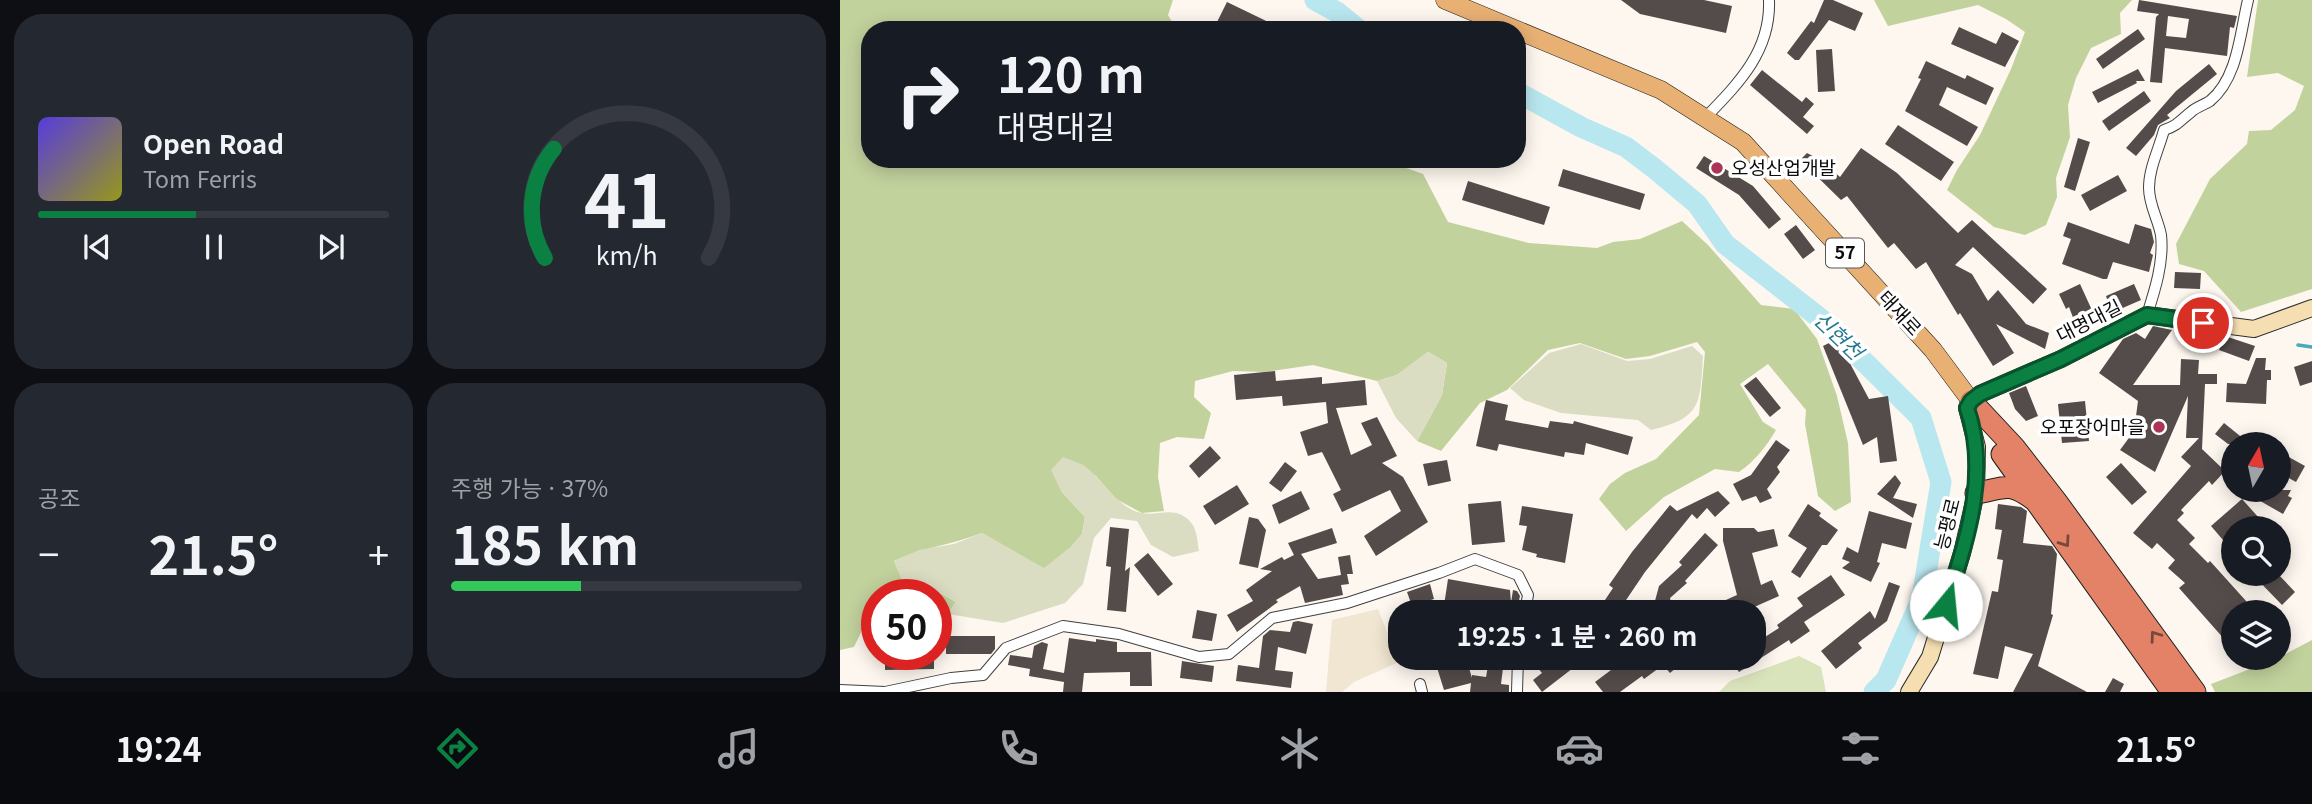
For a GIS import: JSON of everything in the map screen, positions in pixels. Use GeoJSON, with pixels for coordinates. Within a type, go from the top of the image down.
{"type":"FeatureCollection","features":[{"type":"Feature","properties":{"kind":"highway","name":"태재로"},"geometry":{"type":"LineString","coordinates":[[1969,405],[2172,692]]}},
{"type":"Feature","properties":{"kind":"highway","name":"태재로"},"geometry":{"type":"LineString","coordinates":[[1969,405],[2014,446],[2194,692]]}},
{"type":"Feature","properties":{"kind":"highway"},"geometry":{"type":"LineString","coordinates":[[1976,493],[2000,487],[2018,488],[2036,501]]}},
{"type":"Feature","properties":{"kind":"main road"},"geometry":{"type":"LineString","coordinates":[[1430,0],[1480,21]]}},
{"type":"Feature","properties":{"kind":"main road","name":"태재로"},"geometry":{"type":"LineString","coordinates":[[1445,0],[1495,21]]}},
{"type":"Feature","properties":{"kind":"main road","name":"태재로"},"geometry":{"type":"LineString","coordinates":[[1526,34],[1661,90],[1743,142],[1934,350],[1969,405]]}},
{"type":"Feature","properties":{"kind":"main road","name":"태재로"},"geometry":{"type":"LineString","coordinates":[[1526,40],[1658,94],[1740,146],[1969,405]]}},
{"type":"Feature","properties":{"kind":"street"},"geometry":{"type":"LineString","coordinates":[[1705,118],[1734,88],[1761,50],[1769,17],[1769,0]]}},
{"type":"Feature","properties":{"kind":"street"},"geometry":{"type":"LineString","coordinates":[[2147,315],[2155,290],[2161,235],[2150,202],[2152,166],[2164,130],[2178,125],[2192,110],[2209,101],[2226,82],[2233,65],[2248,0]]}},
{"type":"Feature","properties":{"kind":"street","name":"대명대길"},"geometry":{"type":"LineString","coordinates":[[1969,405],[1980,394],[2061,359],[2147,315],[2254,329],[2312,308]]}},
{"type":"Feature","properties":{"kind":"street","name":"능평로"},"geometry":{"type":"LineString","coordinates":[[1909,692],[1930,657],[1962,553],[1976,493],[1977,447],[1969,405]]}},
{"type":"Feature","properties":{"kind":"street"},"geometry":{"type":"LineString","coordinates":[[840,690],[885,692],[951,678],[983,675],[1006,648],[1063,626],[1119,634],[1199,657],[1229,654],[1272,618],[1347,603],[1475,559],[1518,575],[1528,595],[1527,600]]}},
{"type":"Feature","properties":{"kind":"street"},"geometry":{"type":"LineString","coordinates":[[1517,692],[1518,670]]}},
{"type":"Feature","properties":{"kind":"shaded area"},"geometry":{"type":"Polygon","coordinates":[[[1378,609],[1388,634],[1388,667],[1354,682],[1342,692],[1326,692],[1332,620],[1378,609]]]}},
{"type":"Feature","properties":{"kind":"green space"},"geometry":{"type":"Polygon","coordinates":[[[840,0],[1173,0],[1168,15],[1172,21],[861,21],[861,168],[1406,168],[1423,174],[1448,222],[1529,243],[1597,248],[1613,242],[1640,239],[1682,221],[1708,245],[1761,305],[1794,309],[1817,339],[1837,396],[1848,443],[1851,502],[1835,511],[1818,496],[1805,424],[1806,410],[1768,364],[1740,384],[1763,422],[1776,430],[1760,453],[1739,472],[1715,469],[1664,497],[1626,531],[1599,499],[1610,484],[1625,473],[1656,459],[1699,415],[1705,352],[1697,342],[1650,356],[1626,359],[1580,343],[1548,350],[1507,390],[1480,403],[1441,451],[1417,441],[1442,395],[1447,363],[1428,352],[1397,375],[1377,381],[1313,365],[1264,372],[1233,371],[1195,381],[1194,397],[1211,413],[1204,439],[1177,437],[1160,443],[1158,477],[1164,511],[1142,513],[1116,499],[1095,475],[1061,491],[1085,517],[1082,534],[1071,547],[1044,569],[982,533],[894,561],[902,579],[861,579],[861,632],[854,647],[840,650],[840,0]]]}},
{"type":"Feature","properties":{"kind":"green space"},"geometry":{"type":"Polygon","coordinates":[[[1874,0],[2132,0],[2120,13],[2121,34],[2091,48],[2076,78],[2068,105],[2070,137],[2056,178],[2057,197],[2046,225],[2025,235],[1994,227],[1947,190],[1980,135],[2025,32],[1978,5],[1888,26],[1874,0]]]}},
{"type":"Feature","properties":{"kind":"green space"},"geometry":{"type":"Polygon","coordinates":[[[2258,0],[2312,0],[2312,289],[2241,312],[2204,271],[2179,264],[2176,244],[2210,179],[2247,144],[2249,131],[2271,130],[2295,110],[2304,86],[2278,73],[2247,77],[2258,0]]]}},
{"type":"Feature","properties":{"kind":"green space"},"geometry":{"type":"Polygon","coordinates":[[[1581,344],[1627,361],[1650,359],[1692,346],[1703,356],[1701,386],[1695,406],[1680,420],[1651,430],[1638,420],[1561,413],[1524,400],[1510,388],[1549,353],[1581,344]]]}},
{"type":"Feature","properties":{"kind":"green space"},"geometry":{"type":"Polygon","coordinates":[[[1428,352],[1447,363],[1442,395],[1417,441],[1396,418],[1377,381],[1397,375],[1428,352]]]}},
{"type":"Feature","properties":{"kind":"green space"},"geometry":{"type":"Polygon","coordinates":[[[1063,457],[1083,465],[1125,506],[1133,510],[1147,514],[1180,514],[1189,520],[1194,528],[1199,551],[1173,557],[1151,545],[1137,521],[1111,518],[1094,538],[1083,584],[1065,603],[1003,623],[952,615],[956,602],[952,600],[952,579],[902,579],[894,561],[919,550],[954,544],[982,533],[1044,568],[1071,547],[1082,534],[1085,517],[1061,491],[1051,470],[1063,457]]]}},
{"type":"Feature","properties":{"kind":"green space"},"geometry":{"type":"Polygon","coordinates":[[[2312,640],[2312,692],[2215,692],[2211,684],[2247,670],[2291,670],[2291,651],[2312,640]]]}},
{"type":"Feature","properties":{"kind":"green space"},"geometry":{"type":"Polygon","coordinates":[[[1799,656],[1821,667],[1826,692],[1719,692],[1730,681],[1799,656]]]}},
{"type":"Feature","properties":{"kind":"building"},"geometry":{"type":"Polygon","coordinates":[[[1621,0],[1704,0],[1732,6],[1726,33],[1640,14],[1621,0]]]}},
{"type":"Feature","properties":{"kind":"building"},"geometry":{"type":"Polygon","coordinates":[[[1824,0],[1833,0],[1863,13],[1855,31],[1829,20],[1799,60],[1795,60],[1787,53],[1811,21],[1814,23],[1824,0]]]}},
{"type":"Feature","properties":{"kind":"building"},"geometry":{"type":"Polygon","coordinates":[[[2139,0],[2237,16],[2234,28],[2230,27],[2227,56],[2165,48],[2162,83],[2150,82],[2156,17],[2159,14],[2137,11],[2139,0]],[[2168,16],[2166,36],[2186,38],[2189,19],[2168,16]]]}},
{"type":"Feature","properties":{"kind":"building"},"geometry":{"type":"Polygon","coordinates":[[[1227,2],[1266,21],[1218,21],[1227,2]]]}},
{"type":"Feature","properties":{"kind":"building"},"geometry":{"type":"Polygon","coordinates":[[[1959,27],[1996,44],[2002,32],[2019,41],[2005,67],[1951,44],[1959,27]]]}},
{"type":"Feature","properties":{"kind":"building"},"geometry":{"type":"Polygon","coordinates":[[[2138,29],[2145,39],[2103,69],[2096,59],[2138,29]]]}},
{"type":"Feature","properties":{"kind":"building"},"geometry":{"type":"Polygon","coordinates":[[[1832,49],[1835,91],[1818,92],[1816,50],[1832,49]]]}},
{"type":"Feature","properties":{"kind":"building"},"geometry":{"type":"Polygon","coordinates":[[[1926,61],[1965,79],[1967,75],[1994,88],[1986,105],[1947,87],[1939,105],[1978,127],[1967,146],[1905,111],[1921,79],[1918,78],[1926,61]]]}},
{"type":"Feature","properties":{"kind":"building"},"geometry":{"type":"Polygon","coordinates":[[[2209,64],[2217,74],[2167,115],[2170,118],[2158,125],[2154,135],[2136,156],[2126,148],[2176,91],[2209,64]]]}},
{"type":"Feature","properties":{"kind":"building"},"geometry":{"type":"Polygon","coordinates":[[[2138,69],[2145,81],[2136,81],[2137,83],[2098,103],[2092,92],[2138,69]]]}},
{"type":"Feature","properties":{"kind":"building"},"geometry":{"type":"Polygon","coordinates":[[[1762,70],[1802,102],[1806,97],[1814,104],[1803,117],[1814,126],[1807,134],[1750,85],[1762,70]]]}},
{"type":"Feature","properties":{"kind":"building"},"geometry":{"type":"Polygon","coordinates":[[[2144,91],[2151,101],[2109,131],[2102,121],[2144,91]]]}},
{"type":"Feature","properties":{"kind":"building"},"geometry":{"type":"Polygon","coordinates":[[[1898,125],[1954,162],[1941,181],[1885,144],[1898,125]]]}},
{"type":"Feature","properties":{"kind":"building"},"geometry":{"type":"Polygon","coordinates":[[[2078,138],[2090,142],[2075,191],[2064,187],[2078,138]]]}},
{"type":"Feature","properties":{"kind":"building"},"geometry":{"type":"Polygon","coordinates":[[[1861,148],[1897,173],[1958,233],[1972,220],[2047,289],[2033,304],[1973,247],[1955,265],[1972,274],[1988,301],[1998,290],[2026,324],[2049,333],[2045,349],[1996,324],[2014,353],[1993,366],[1926,262],[1916,269],[1894,243],[1888,248],[1847,196],[1841,200],[1800,160],[1807,153],[1822,161],[1840,177],[1861,148]]]}},
{"type":"Feature","properties":{"kind":"building"},"geometry":{"type":"Polygon","coordinates":[[[1704,156],[1753,186],[1781,219],[1769,229],[1739,195],[1696,168],[1704,156]]]}},
{"type":"Feature","properties":{"kind":"building"},"geometry":{"type":"Polygon","coordinates":[[[1563,169],[1645,194],[1640,210],[1558,186],[1563,169]]]}},
{"type":"Feature","properties":{"kind":"building"},"geometry":{"type":"Polygon","coordinates":[[[2118,175],[2127,191],[2090,211],[2081,195],[2118,175]]]}},
{"type":"Feature","properties":{"kind":"building"},"geometry":{"type":"Polygon","coordinates":[[[1468,181],[1550,207],[1544,225],[1462,200],[1468,181]]]}},
{"type":"Feature","properties":{"kind":"building"},"geometry":{"type":"Polygon","coordinates":[[[2068,222],[2129,244],[2135,224],[2151,229],[2154,242],[2150,253],[2153,255],[2149,272],[2113,262],[2107,279],[2103,279],[2062,264],[2071,239],[2063,236],[2068,222]]]}},
{"type":"Feature","properties":{"kind":"building"},"geometry":{"type":"Polygon","coordinates":[[[1796,225],[1815,250],[1803,259],[1784,234],[1796,225]]]}},
{"type":"Feature","properties":{"kind":"building"},"geometry":{"type":"Polygon","coordinates":[[[2175,272],[2201,273],[2200,289],[2174,288],[2175,272]]]}},
{"type":"Feature","properties":{"kind":"building"},"geometry":{"type":"Polygon","coordinates":[[[2080,284],[2091,308],[2108,302],[2106,296],[2134,284],[2141,300],[2077,328],[2069,307],[2066,309],[2059,294],[2080,284]]]}},
{"type":"Feature","properties":{"kind":"building"},"geometry":{"type":"Polygon","coordinates":[[[2153,326],[2172,330],[2133,385],[2180,385],[2181,359],[2199,360],[2198,374],[2217,374],[2217,384],[2205,384],[2202,449],[2221,467],[2221,475],[2212,485],[2209,481],[2181,510],[2184,513],[2177,520],[2195,538],[2189,544],[2221,573],[2221,586],[2233,586],[2245,600],[2221,600],[2221,635],[2179,588],[2185,583],[2168,568],[2175,560],[2157,543],[2152,549],[2133,533],[2191,466],[2181,457],[2199,438],[2186,438],[2188,396],[2155,472],[2120,450],[2134,431],[2138,401],[2099,373],[2123,339],[2136,333],[2145,339],[2153,326]]]}},
{"type":"Feature","properties":{"kind":"building"},"geometry":{"type":"Polygon","coordinates":[[[2225,336],[2255,346],[2249,361],[2219,350],[2225,336]]]}},
{"type":"Feature","properties":{"kind":"building"},"geometry":{"type":"Polygon","coordinates":[[[1837,339],[1869,399],[1888,396],[1897,461],[1880,463],[1877,437],[1863,445],[1823,346],[1837,339]]]}},
{"type":"Feature","properties":{"kind":"building"},"geometry":{"type":"Polygon","coordinates":[[[2256,358],[2266,358],[2265,370],[2271,370],[2271,380],[2267,380],[2266,404],[2226,402],[2227,383],[2246,384],[2256,358]]]}},
{"type":"Feature","properties":{"kind":"building"},"geometry":{"type":"Polygon","coordinates":[[[2312,361],[2312,382],[2300,386],[2294,367],[2312,361]]]}},
{"type":"Feature","properties":{"kind":"building"},"geometry":{"type":"Polygon","coordinates":[[[1275,371],[1276,381],[1322,377],[1322,384],[1365,380],[1367,405],[1336,408],[1351,455],[1372,445],[1361,423],[1377,417],[1397,456],[1382,463],[1403,477],[1428,522],[1376,556],[1364,536],[1401,511],[1390,490],[1342,512],[1333,494],[1341,490],[1322,452],[1308,456],[1300,432],[1328,423],[1326,402],[1283,406],[1282,396],[1236,400],[1234,375],[1275,371]]]}},
{"type":"Feature","properties":{"kind":"building"},"geometry":{"type":"Polygon","coordinates":[[[1756,377],[1781,408],[1770,417],[1744,386],[1756,377]]]}},
{"type":"Feature","properties":{"kind":"building"},"geometry":{"type":"Polygon","coordinates":[[[2026,386],[2038,416],[2026,421],[2015,409],[2009,393],[2026,386]]]}},
{"type":"Feature","properties":{"kind":"building"},"geometry":{"type":"Polygon","coordinates":[[[1486,400],[1508,405],[1505,420],[1548,428],[1550,421],[1573,424],[1574,421],[1633,437],[1628,455],[1586,443],[1584,455],[1565,452],[1564,457],[1499,444],[1497,451],[1476,446],[1486,400]]]}},
{"type":"Feature","properties":{"kind":"building"},"geometry":{"type":"Polygon","coordinates":[[[2085,401],[2089,441],[2062,443],[2058,404],[2085,401]]]}},
{"type":"Feature","properties":{"kind":"building"},"geometry":{"type":"Polygon","coordinates":[[[2224,423],[2235,432],[2221,432],[2221,439],[2215,434],[2224,423]]]}},
{"type":"Feature","properties":{"kind":"building"},"geometry":{"type":"Polygon","coordinates":[[[1776,440],[1790,450],[1777,467],[1780,472],[1767,489],[1772,498],[1760,503],[1756,496],[1742,501],[1733,484],[1751,475],[1776,440]]]}},
{"type":"Feature","properties":{"kind":"building"},"geometry":{"type":"Polygon","coordinates":[[[1210,446],[1221,458],[1199,478],[1189,466],[1210,446]]]}},
{"type":"Feature","properties":{"kind":"building"},"geometry":{"type":"Polygon","coordinates":[[[2291,458],[2305,466],[2296,482],[2291,479],[2291,458]]]}},
{"type":"Feature","properties":{"kind":"building"},"geometry":{"type":"Polygon","coordinates":[[[1447,460],[1451,481],[1428,486],[1423,464],[1447,460]]]}},
{"type":"Feature","properties":{"kind":"building"},"geometry":{"type":"Polygon","coordinates":[[[1285,462],[1297,471],[1281,492],[1269,483],[1285,462]]]}},
{"type":"Feature","properties":{"kind":"building"},"geometry":{"type":"Polygon","coordinates":[[[2121,463],[2147,492],[2132,505],[2106,477],[2121,463]]]}},
{"type":"Feature","properties":{"kind":"building"},"geometry":{"type":"Polygon","coordinates":[[[1895,475],[1901,483],[1893,498],[1917,504],[1913,518],[1877,494],[1895,475]]]}},
{"type":"Feature","properties":{"kind":"building"},"geometry":{"type":"Polygon","coordinates":[[[1237,485],[1249,504],[1215,525],[1203,506],[1237,485]]]}},
{"type":"Feature","properties":{"kind":"building"},"geometry":{"type":"Polygon","coordinates":[[[1301,491],[1310,509],[1279,524],[1272,505],[1301,491]]]}},
{"type":"Feature","properties":{"kind":"building"},"geometry":{"type":"Polygon","coordinates":[[[1718,491],[1730,503],[1715,517],[1707,508],[1697,519],[1692,514],[1626,600],[1605,600],[1613,588],[1609,585],[1670,505],[1677,511],[1718,491]]]}},
{"type":"Feature","properties":{"kind":"building"},"geometry":{"type":"Polygon","coordinates":[[[1501,501],[1505,542],[1472,545],[1468,504],[1501,501]]]}},
{"type":"Feature","properties":{"kind":"building"},"geometry":{"type":"Polygon","coordinates":[[[2239,502],[2245,502],[2257,516],[2222,516],[2239,502]]]}},
{"type":"Feature","properties":{"kind":"building"},"geometry":{"type":"Polygon","coordinates":[[[2262,502],[2290,502],[2283,514],[2262,502]]]}},
{"type":"Feature","properties":{"kind":"building"},"geometry":{"type":"Polygon","coordinates":[[[1808,504],[1838,530],[1827,545],[1822,545],[1800,578],[1791,572],[1807,548],[1788,536],[1808,504]]]}},
{"type":"Feature","properties":{"kind":"building"},"geometry":{"type":"Polygon","coordinates":[[[1998,504],[2021,507],[2027,511],[2023,543],[2052,546],[2057,554],[2053,615],[2038,666],[2087,692],[2013,692],[2033,654],[2005,646],[1998,679],[1973,674],[1992,591],[1998,592],[2003,560],[1997,559],[2002,530],[1995,529],[1998,504]]]}},
{"type":"Feature","properties":{"kind":"building"},"geometry":{"type":"Polygon","coordinates":[[[1522,506],[1573,514],[1565,563],[1536,557],[1537,554],[1522,550],[1527,526],[1519,525],[1522,506]]]}},
{"type":"Feature","properties":{"kind":"building"},"geometry":{"type":"Polygon","coordinates":[[[1869,511],[1912,523],[1906,549],[1882,543],[1877,562],[1880,563],[1871,582],[1842,568],[1850,562],[1842,559],[1847,547],[1858,553],[1869,511]]]}},
{"type":"Feature","properties":{"kind":"building"},"geometry":{"type":"Polygon","coordinates":[[[1249,517],[1258,519],[1266,530],[1258,568],[1239,564],[1249,517]]]}},
{"type":"Feature","properties":{"kind":"building"},"geometry":{"type":"Polygon","coordinates":[[[2221,517],[2221,538],[2211,526],[2221,517]]]}},
{"type":"Feature","properties":{"kind":"building"},"geometry":{"type":"Polygon","coordinates":[[[1110,527],[1129,529],[1125,571],[1130,567],[1126,612],[1107,610],[1111,567],[1106,566],[1110,527]]]}},
{"type":"Feature","properties":{"kind":"building"},"geometry":{"type":"Polygon","coordinates":[[[1332,528],[1337,543],[1301,554],[1318,579],[1341,575],[1338,557],[1350,555],[1353,574],[1347,574],[1349,584],[1341,585],[1343,595],[1305,603],[1300,586],[1276,600],[1278,602],[1237,632],[1227,615],[1253,601],[1246,590],[1272,571],[1260,569],[1282,557],[1284,560],[1294,555],[1288,543],[1332,528]]]}},
{"type":"Feature","properties":{"kind":"building"},"geometry":{"type":"Polygon","coordinates":[[[1723,528],[1754,528],[1758,532],[1774,529],[1778,546],[1752,553],[1761,585],[1772,580],[1779,596],[1766,602],[1726,600],[1737,595],[1723,541],[1723,528]]]}},
{"type":"Feature","properties":{"kind":"building"},"geometry":{"type":"Polygon","coordinates":[[[1705,533],[1718,545],[1670,600],[1655,600],[1659,586],[1682,565],[1679,562],[1705,533]]]}},
{"type":"Feature","properties":{"kind":"building"},"geometry":{"type":"Polygon","coordinates":[[[1148,553],[1173,584],[1158,596],[1134,565],[1148,553]]]}},
{"type":"Feature","properties":{"kind":"building"},"geometry":{"type":"Polygon","coordinates":[[[1831,575],[1845,595],[1804,622],[1810,631],[1791,644],[1789,640],[1766,655],[1766,636],[1803,606],[1797,598],[1831,575]]]}},
{"type":"Feature","properties":{"kind":"building"},"geometry":{"type":"Polygon","coordinates":[[[1448,579],[1510,590],[1511,600],[1464,600],[1445,600],[1448,579]]]}},
{"type":"Feature","properties":{"kind":"building"},"geometry":{"type":"Polygon","coordinates":[[[1889,582],[1900,586],[1887,621],[1858,643],[1862,648],[1836,669],[1821,651],[1870,611],[1875,619],[1889,582]]]}},
{"type":"Feature","properties":{"kind":"building"},"geometry":{"type":"Polygon","coordinates":[[[1430,584],[1434,599],[1410,600],[1407,592],[1430,584]]]}},
{"type":"Feature","properties":{"kind":"building"},"geometry":{"type":"Polygon","coordinates":[[[2264,586],[2289,586],[2295,592],[2287,600],[2277,600],[2264,586]]]}},
{"type":"Feature","properties":{"kind":"building"},"geometry":{"type":"Polygon","coordinates":[[[1513,590],[1520,596],[1519,600],[1511,600],[1513,590]]]}},
{"type":"Feature","properties":{"kind":"building"},"geometry":{"type":"Polygon","coordinates":[[[1197,610],[1217,614],[1212,641],[1192,638],[1197,610]]]}},
{"type":"Feature","properties":{"kind":"building"},"geometry":{"type":"Polygon","coordinates":[[[1293,622],[1313,624],[1306,654],[1278,647],[1275,670],[1293,672],[1291,688],[1236,681],[1238,665],[1259,668],[1263,636],[1270,630],[1290,632],[1293,622]]]}},
{"type":"Feature","properties":{"kind":"building"},"geometry":{"type":"Polygon","coordinates":[[[952,636],[995,636],[995,649],[991,654],[952,654],[952,636]]]}},
{"type":"Feature","properties":{"kind":"building"},"geometry":{"type":"Polygon","coordinates":[[[1069,638],[1117,642],[1117,652],[1151,652],[1152,686],[1130,686],[1130,672],[1084,673],[1082,692],[1063,692],[1064,682],[1029,676],[1030,669],[1008,665],[1010,655],[1032,658],[1034,646],[1042,642],[1048,644],[1043,669],[1064,673],[1069,638]]]}},
{"type":"Feature","properties":{"kind":"building"},"geometry":{"type":"Polygon","coordinates":[[[1182,661],[1214,666],[1212,682],[1180,678],[1182,661]]]}},
{"type":"Feature","properties":{"kind":"building"},"geometry":{"type":"Polygon","coordinates":[[[1438,670],[1470,670],[1472,678],[1472,675],[1486,677],[1487,670],[1503,670],[1501,684],[1509,685],[1509,692],[1470,692],[1471,683],[1444,690],[1438,670]]]}},
{"type":"Feature","properties":{"kind":"building"},"geometry":{"type":"Polygon","coordinates":[[[1540,670],[1570,670],[1542,692],[1533,680],[1542,673],[1540,670]]]}},
{"type":"Feature","properties":{"kind":"building"},"geometry":{"type":"Polygon","coordinates":[[[1611,670],[1656,670],[1644,679],[1642,676],[1620,692],[1603,692],[1595,682],[1611,670]]]}},
{"type":"Feature","properties":{"kind":"building"},"geometry":{"type":"Polygon","coordinates":[[[2113,678],[2124,684],[2120,692],[2105,692],[2113,678]]]}},
{"type":"Feature","properties":{"kind":"waterway","name":"신현천"},"geometry":{"type":"LineString","coordinates":[[1315,0],[1348,21]]}},
{"type":"Feature","properties":{"kind":"waterway","name":"신현천"},"geometry":{"type":"LineString","coordinates":[[1526,97],[1581,127],[1626,147],[1655,169],[1697,204],[1725,244],[1821,319],[1921,418],[1941,482],[1922,598],[1886,680],[1874,692]]}},
{"type":"Feature","properties":{"kind":"waterway"},"geometry":{"type":"LineString","coordinates":[[2298,345],[2312,347]]}},
{"type":"Feature","properties":{"kind":"place","name":"오성산업개발"},"geometry":{"type":"Point","coordinates":[1717,168]}},
{"type":"Feature","properties":{"kind":"place","name":"오포장어마을"},"geometry":{"type":"Point","coordinates":[2159,427]}},
{"type":"Feature","properties":{"kind":"route"},"geometry":{"type":"LineString","coordinates":[[1946,605],[1976,493],[1977,447],[1967,408],[1971,401],[1980,394],[2061,359],[2147,315],[2203,323]]}}]}
